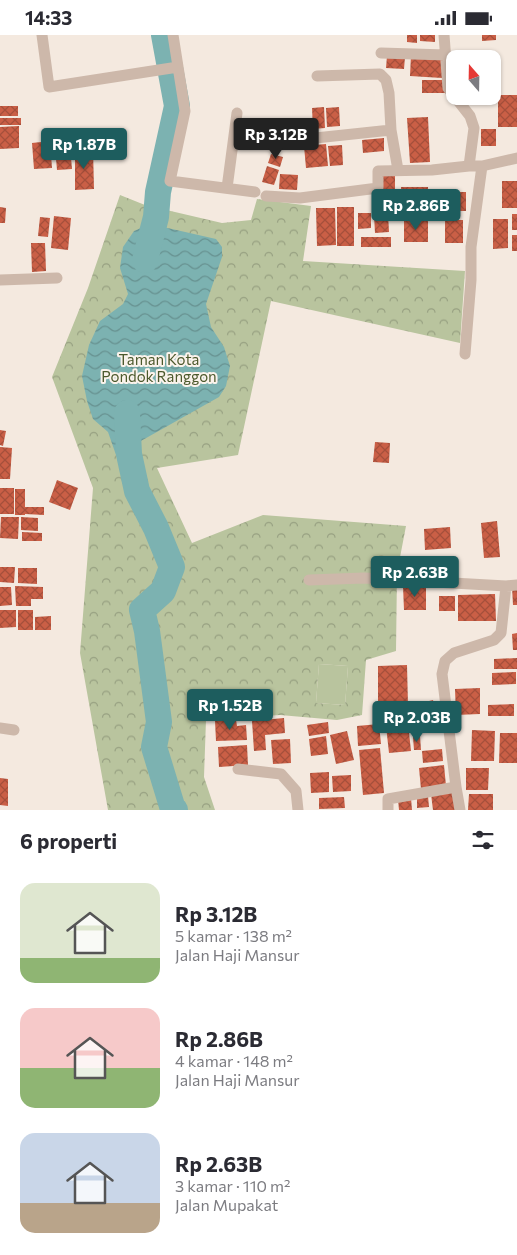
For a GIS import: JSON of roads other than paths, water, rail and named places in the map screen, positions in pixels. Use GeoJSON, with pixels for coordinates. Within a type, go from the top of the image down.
{"type":"FeatureCollection","features":[{"type":"Feature","properties":{"kind":"street"},"geometry":{"type":"LineString","coordinates":[[42,35],[49,87],[173,68]]}},
{"type":"Feature","properties":{"kind":"street"},"geometry":{"type":"LineString","coordinates":[[173,35],[173,68],[185,111],[170,181],[300,198],[378,188],[378,171],[432,170],[482,166],[517,158]]}},
{"type":"Feature","properties":{"kind":"street"},"geometry":{"type":"LineString","coordinates":[[381,53],[446,55],[444,35]]}},
{"type":"Feature","properties":{"kind":"street"},"geometry":{"type":"LineString","coordinates":[[317,76],[380,74],[386,80],[391,130],[398,170]]}},
{"type":"Feature","properties":{"kind":"street"},"geometry":{"type":"LineString","coordinates":[[461,105],[470,116],[474,128],[469,166]]}},
{"type":"Feature","properties":{"kind":"street"},"geometry":{"type":"LineString","coordinates":[[227,188],[237,113]]}},
{"type":"Feature","properties":{"kind":"street"},"geometry":{"type":"LineString","coordinates":[[235,130],[271,135]]}},
{"type":"Feature","properties":{"kind":"street"},"geometry":{"type":"LineString","coordinates":[[306,139],[391,130]]}},
{"type":"Feature","properties":{"kind":"street"},"geometry":{"type":"LineString","coordinates":[[465,354],[471,280],[471,247],[482,166]]}},
{"type":"Feature","properties":{"kind":"street"},"geometry":{"type":"LineString","coordinates":[[0,280],[57,278]]}},
{"type":"Feature","properties":{"kind":"street"},"geometry":{"type":"LineString","coordinates":[[308,580],[364,577],[511,586],[501,633],[494,640],[454,653],[445,661],[442,674],[460,810]]}},
{"type":"Feature","properties":{"kind":"street"},"geometry":{"type":"LineString","coordinates":[[0,729],[14,729]]}},
{"type":"Feature","properties":{"kind":"street"},"geometry":{"type":"LineString","coordinates":[[238,769],[281,774],[296,791],[298,810]]}},
{"type":"Feature","properties":{"kind":"street"},"geometry":{"type":"LineString","coordinates":[[388,810],[388,799],[456,787]]}},
{"type":"Feature","properties":{"kind":"water"},"geometry":{"type":"Polygon","coordinates":[[[150,224],[216,239],[222,247],[222,257],[206,304],[211,327],[224,347],[230,366],[226,386],[219,397],[116,455],[108,432],[93,419],[82,376],[89,345],[100,321],[123,304],[128,294],[120,268],[123,247],[134,231],[150,224]]]}},
{"type":"Feature","properties":{"kind":"waterway"},"geometry":{"type":"LineString","coordinates":[[145,260],[156,217],[158,192],[177,106],[164,35]]}},
{"type":"Feature","properties":{"kind":"waterway"},"geometry":{"type":"LineString","coordinates":[[127,413],[129,454],[137,491],[156,528],[172,567],[163,591],[142,610],[147,631],[159,722],[154,747],[172,806],[175,810]]}},
{"type":"Feature","properties":{"kind":"park label","name":"Taman Kota Pondok Ranggon"},"geometry":{"type":"Point","coordinates":[159,368]}}]}
